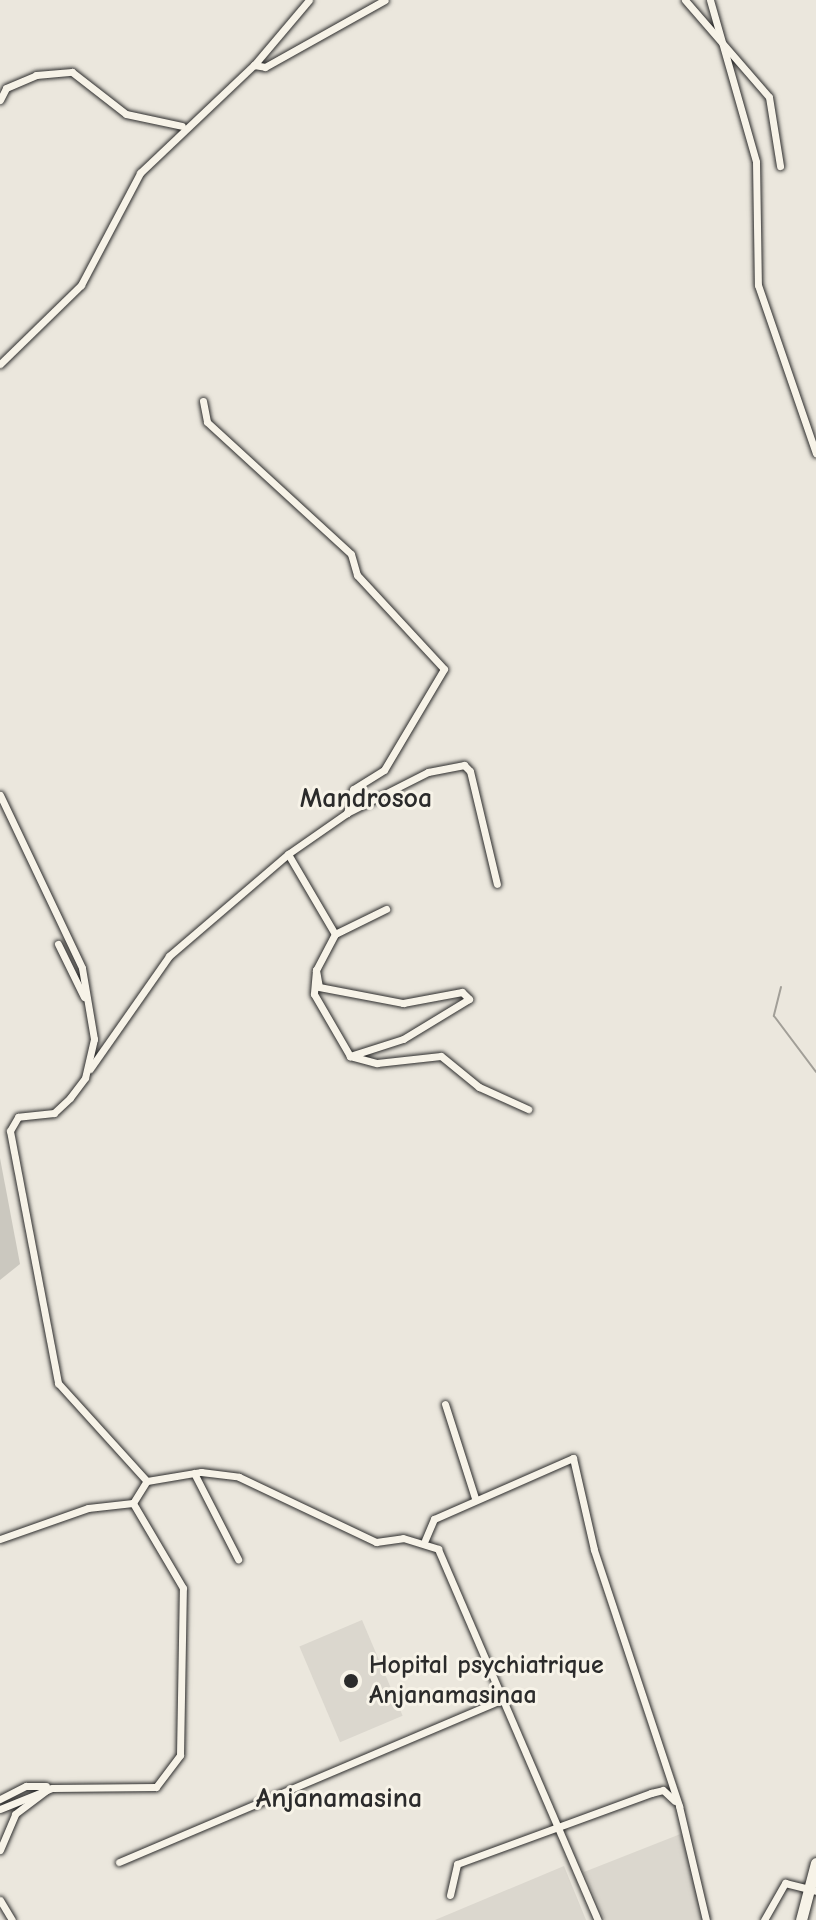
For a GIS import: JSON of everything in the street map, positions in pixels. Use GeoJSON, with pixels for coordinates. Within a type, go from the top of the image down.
{"type":"FeatureCollection","features":[{"type":"Feature","properties":{"kind":"main road"},"geometry":{"type":"LineString","coordinates":[[801,1920],[812,1888],[816,1863]]}},
{"type":"Feature","properties":{"kind":"street"},"geometry":{"type":"LineString","coordinates":[[0,364],[81,285],[140,173],[182,126],[254,65],[309,0]]}},
{"type":"Feature","properties":{"kind":"street"},"geometry":{"type":"LineString","coordinates":[[254,65],[265,67],[385,0]]}},
{"type":"Feature","properties":{"kind":"street"},"geometry":{"type":"LineString","coordinates":[[685,0],[769,97],[780,166]]}},
{"type":"Feature","properties":{"kind":"street"},"geometry":{"type":"LineString","coordinates":[[710,0],[756,162],[758,285],[816,453]]}},
{"type":"Feature","properties":{"kind":"street"},"geometry":{"type":"LineString","coordinates":[[0,100],[6,88],[36,75],[72,72],[126,114],[182,126]]}},
{"type":"Feature","properties":{"kind":"street"},"geometry":{"type":"LineString","coordinates":[[203,401],[207,422],[351,554],[357,575],[444,669],[384,770],[353,789],[347,813]]}},
{"type":"Feature","properties":{"kind":"street"},"geometry":{"type":"LineString","coordinates":[[147,1481],[58,1383],[10,1131],[18,1117],[54,1113],[85,1078],[169,956],[288,854],[347,813],[428,772],[464,765],[475,783],[497,884]]}},
{"type":"Feature","properties":{"kind":"street"},"geometry":{"type":"LineString","coordinates":[[0,795],[82,968],[94,1039],[85,1078]]}},
{"type":"Feature","properties":{"kind":"street"},"geometry":{"type":"LineString","coordinates":[[288,854],[335,934]]}},
{"type":"Feature","properties":{"kind":"street"},"geometry":{"type":"LineString","coordinates":[[386,909],[335,934],[316,970],[314,994],[350,1056],[377,1063],[441,1056],[479,1087],[528,1109]]}},
{"type":"Feature","properties":{"kind":"street"},"geometry":{"type":"LineString","coordinates":[[58,944],[87,1002]]}},
{"type":"Feature","properties":{"kind":"street"},"geometry":{"type":"LineString","coordinates":[[316,970],[319,987],[366,998],[403,1003],[462,992],[469,999],[403,1039],[350,1056]]}},
{"type":"Feature","properties":{"kind":"street"},"geometry":{"type":"LineString","coordinates":[[445,1404],[475,1498]]}},
{"type":"Feature","properties":{"kind":"street"},"geometry":{"type":"LineString","coordinates":[[425,1540],[434,1519],[475,1498],[573,1458],[594,1550],[679,1806],[706,1920]]}},
{"type":"Feature","properties":{"kind":"street"},"geometry":{"type":"LineString","coordinates":[[194,1473],[238,1559]]}},
{"type":"Feature","properties":{"kind":"street"},"geometry":{"type":"LineString","coordinates":[[133,1503],[147,1481],[194,1473],[239,1477],[376,1542],[425,1540],[438,1549],[501,1700],[562,1830],[598,1920]]}},
{"type":"Feature","properties":{"kind":"street"},"geometry":{"type":"LineString","coordinates":[[0,1539],[88,1508],[133,1503]]}},
{"type":"Feature","properties":{"kind":"street"},"geometry":{"type":"LineString","coordinates":[[0,1799],[26,1786],[156,1787],[180,1755],[183,1588],[133,1503]]}},
{"type":"Feature","properties":{"kind":"street"},"geometry":{"type":"LineString","coordinates":[[119,1862],[501,1700]]}},
{"type":"Feature","properties":{"kind":"street"},"geometry":{"type":"LineString","coordinates":[[0,1809],[52,1788]]}},
{"type":"Feature","properties":{"kind":"street"},"geometry":{"type":"LineString","coordinates":[[0,1850],[15,1814],[52,1788]]}},
{"type":"Feature","properties":{"kind":"street"},"geometry":{"type":"LineString","coordinates":[[450,1895],[457,1864],[562,1830],[663,1790],[679,1806]]}},
{"type":"Feature","properties":{"kind":"street"},"geometry":{"type":"LineString","coordinates":[[764,1920],[785,1883],[812,1888]]}},
{"type":"Feature","properties":{"kind":"street"},"geometry":{"type":"LineString","coordinates":[[0,1900],[12,1920]]}},
{"type":"Feature","properties":{"kind":"shaded area"},"geometry":{"type":"Polygon","coordinates":[[[0,1158],[20,1264],[0,1280],[0,1158]]]}},
{"type":"Feature","properties":{"kind":"shaded area","name":"Hopital psychiatrique Anjanamasinaa"},"geometry":{"type":"Polygon","coordinates":[[[362,1620],[403,1716],[340,1742],[299,1647],[362,1620]]]}},
{"type":"Feature","properties":{"kind":"shaded area"},"geometry":{"type":"Polygon","coordinates":[[[683,1833],[704,1920],[605,1920],[584,1872],[683,1833]]]}},
{"type":"Feature","properties":{"kind":"shaded area"},"geometry":{"type":"Polygon","coordinates":[[[564,1866],[586,1920],[435,1920],[564,1866]]]}},
{"type":"Feature","properties":{"kind":"waterway"},"geometry":{"type":"LineString","coordinates":[[781,987],[774,1016],[816,1072]]}},
{"type":"Feature","properties":{"kind":"place","name":"Hopital psychiatrique Anjanamasinaa"},"geometry":{"type":"Point","coordinates":[351,1681]}},
{"type":"Feature","properties":{"kind":"district","name":"Mandrosoa"},"geometry":{"type":"Point","coordinates":[366,798]}},
{"type":"Feature","properties":{"kind":"district","name":"Anjanamasina"},"geometry":{"type":"Point","coordinates":[339,1798]}}]}
